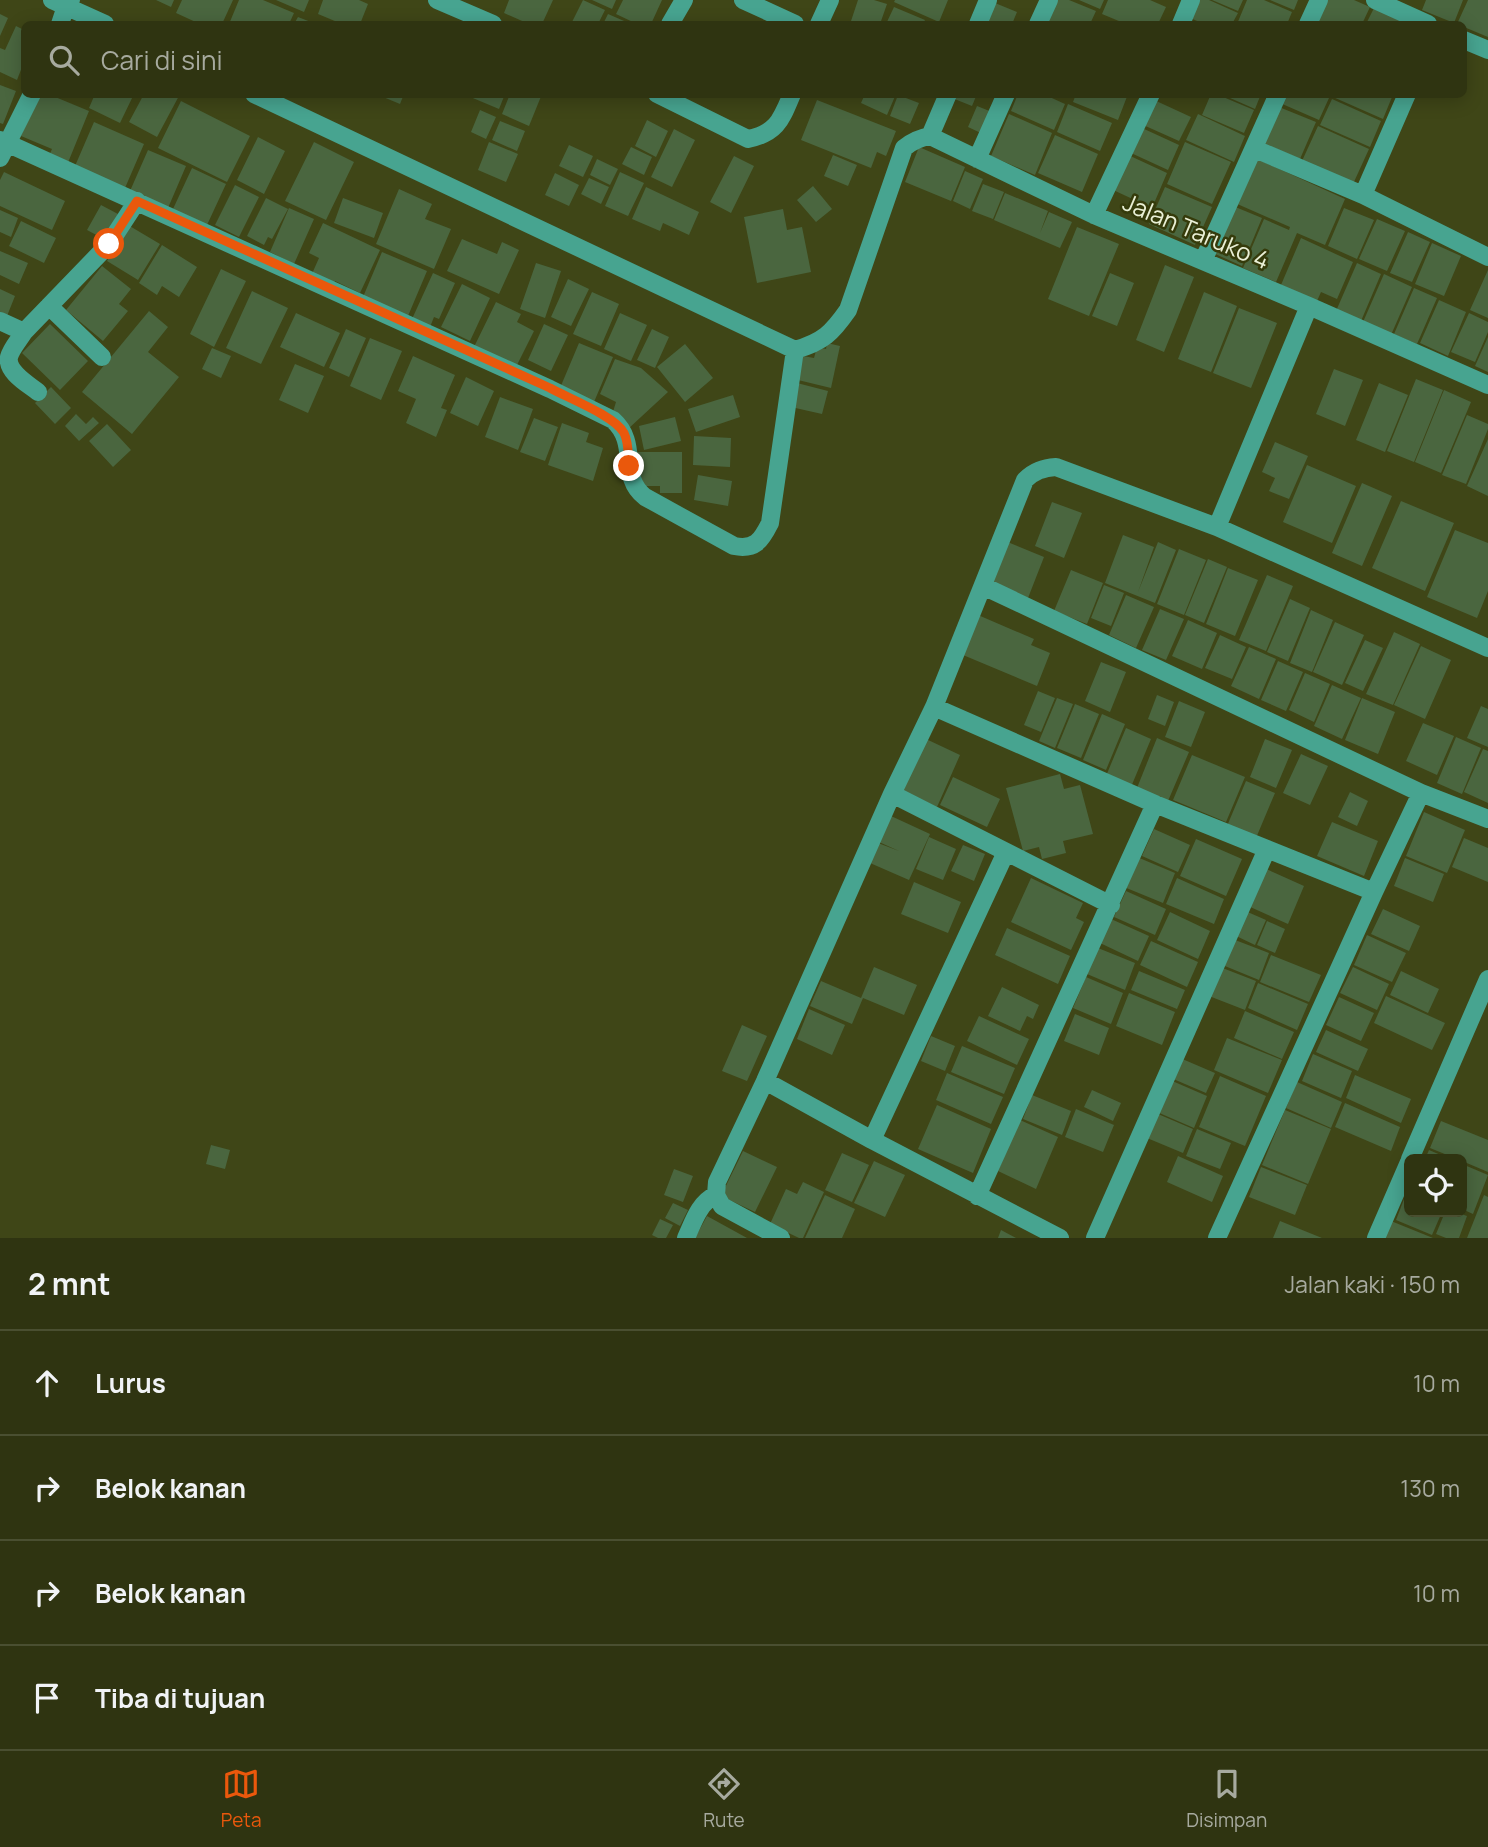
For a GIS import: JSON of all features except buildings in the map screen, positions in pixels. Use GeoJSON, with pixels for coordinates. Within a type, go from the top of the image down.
{"type":"FeatureCollection","features":[{"type":"Feature","properties":{"kind":"street"},"geometry":{"type":"LineString","coordinates":[[437,0],[486,21]]}},
{"type":"Feature","properties":{"kind":"street"},"geometry":{"type":"LineString","coordinates":[[672,21],[684,0]]}},
{"type":"Feature","properties":{"kind":"street"},"geometry":{"type":"LineString","coordinates":[[743,0],[788,21]]}},
{"type":"Feature","properties":{"kind":"street"},"geometry":{"type":"LineString","coordinates":[[820,21],[830,0]]}},
{"type":"Feature","properties":{"kind":"street"},"geometry":{"type":"LineString","coordinates":[[979,21],[988,0]]}},
{"type":"Feature","properties":{"kind":"street"},"geometry":{"type":"LineString","coordinates":[[1039,21],[1049,0]]}},
{"type":"Feature","properties":{"kind":"street"},"geometry":{"type":"LineString","coordinates":[[1182,21],[1191,0]]}},
{"type":"Feature","properties":{"kind":"street"},"geometry":{"type":"LineString","coordinates":[[1309,21],[1319,0]]}},
{"type":"Feature","properties":{"kind":"street"},"geometry":{"type":"LineString","coordinates":[[1375,0],[1421,21]]}},
{"type":"Feature","properties":{"kind":"street"},"geometry":{"type":"LineString","coordinates":[[60,21],[63,2],[99,21]]}},
{"type":"Feature","properties":{"kind":"street"},"geometry":{"type":"LineString","coordinates":[[1467,41],[1488,50]]}},
{"type":"Feature","properties":{"kind":"street"},"geometry":{"type":"LineString","coordinates":[[30,98],[2,147],[137,201],[550,388],[613,420],[628,443],[633,482],[638,492],[734,547],[755,545],[769,523],[795,349]]}},
{"type":"Feature","properties":{"kind":"street"},"geometry":{"type":"LineString","coordinates":[[262,98],[795,349],[813,345],[834,330],[848,310],[904,148],[911,142],[930,136],[946,98]]}},
{"type":"Feature","properties":{"kind":"street"},"geometry":{"type":"LineString","coordinates":[[665,98],[748,139],[772,131],[790,98]]}},
{"type":"Feature","properties":{"kind":"street"},"geometry":{"type":"LineString","coordinates":[[977,159],[1004,98]]}},
{"type":"Feature","properties":{"kind":"street"},"geometry":{"type":"LineString","coordinates":[[1094,215],[1149,98]]}},
{"type":"Feature","properties":{"kind":"street"},"geometry":{"type":"LineString","coordinates":[[1203,261],[1276,98]]}},
{"type":"Feature","properties":{"kind":"street"},"geometry":{"type":"LineString","coordinates":[[1363,195],[1405,98]]}},
{"type":"Feature","properties":{"kind":"street","name":"Jalan Taruko 4"},"geometry":{"type":"LineString","coordinates":[[930,136],[1094,215],[1488,385]]}},
{"type":"Feature","properties":{"kind":"street"},"geometry":{"type":"LineString","coordinates":[[1255,149],[1363,195],[1488,257]]}},
{"type":"Feature","properties":{"kind":"street"},"geometry":{"type":"LineString","coordinates":[[38,392],[12,370],[9,356],[24,332],[109,244],[137,201]]}},
{"type":"Feature","properties":{"kind":"street"},"geometry":{"type":"LineString","coordinates":[[50,306],[102,358]]}},
{"type":"Feature","properties":{"kind":"street"},"geometry":{"type":"LineString","coordinates":[[1217,527],[1309,306]]}},
{"type":"Feature","properties":{"kind":"street"},"geometry":{"type":"LineString","coordinates":[[0,321],[24,332]]}},
{"type":"Feature","properties":{"kind":"street"},"geometry":{"type":"LineString","coordinates":[[781,1238],[722,1206],[716,1195],[716,1182],[765,1081],[892,794],[934,707],[1025,480],[1032,473],[1056,467],[1217,527],[1488,649]]}},
{"type":"Feature","properties":{"kind":"street"},"geometry":{"type":"LineString","coordinates":[[983,586],[1421,793],[1488,819]]}},
{"type":"Feature","properties":{"kind":"street"},"geometry":{"type":"LineString","coordinates":[[934,707],[1155,804],[1374,892]]}},
{"type":"Feature","properties":{"kind":"street"},"geometry":{"type":"LineString","coordinates":[[1217,1238],[1421,793]]}},
{"type":"Feature","properties":{"kind":"street"},"geometry":{"type":"LineString","coordinates":[[892,794],[1111,905]]}},
{"type":"Feature","properties":{"kind":"street"},"geometry":{"type":"LineString","coordinates":[[978,1196],[1155,804]]}},
{"type":"Feature","properties":{"kind":"street"},"geometry":{"type":"LineString","coordinates":[[1095,1238],[1267,849]]}},
{"type":"Feature","properties":{"kind":"street"},"geometry":{"type":"LineString","coordinates":[[872,1140],[1006,852]]}},
{"type":"Feature","properties":{"kind":"street"},"geometry":{"type":"LineString","coordinates":[[1413,1154],[1488,979]]}},
{"type":"Feature","properties":{"kind":"street"},"geometry":{"type":"LineString","coordinates":[[765,1081],[1060,1238]]}},
{"type":"Feature","properties":{"kind":"street"},"geometry":{"type":"LineString","coordinates":[[1377,1238],[1404,1175]]}},
{"type":"Feature","properties":{"kind":"street"},"geometry":{"type":"LineString","coordinates":[[686,1238],[700,1209],[716,1195]]}},
{"type":"Feature","properties":{"kind":"route"},"geometry":{"type":"LineString","coordinates":[[109,244],[137,201],[550,388],[613,420],[628,443],[629,466]]}}]}
